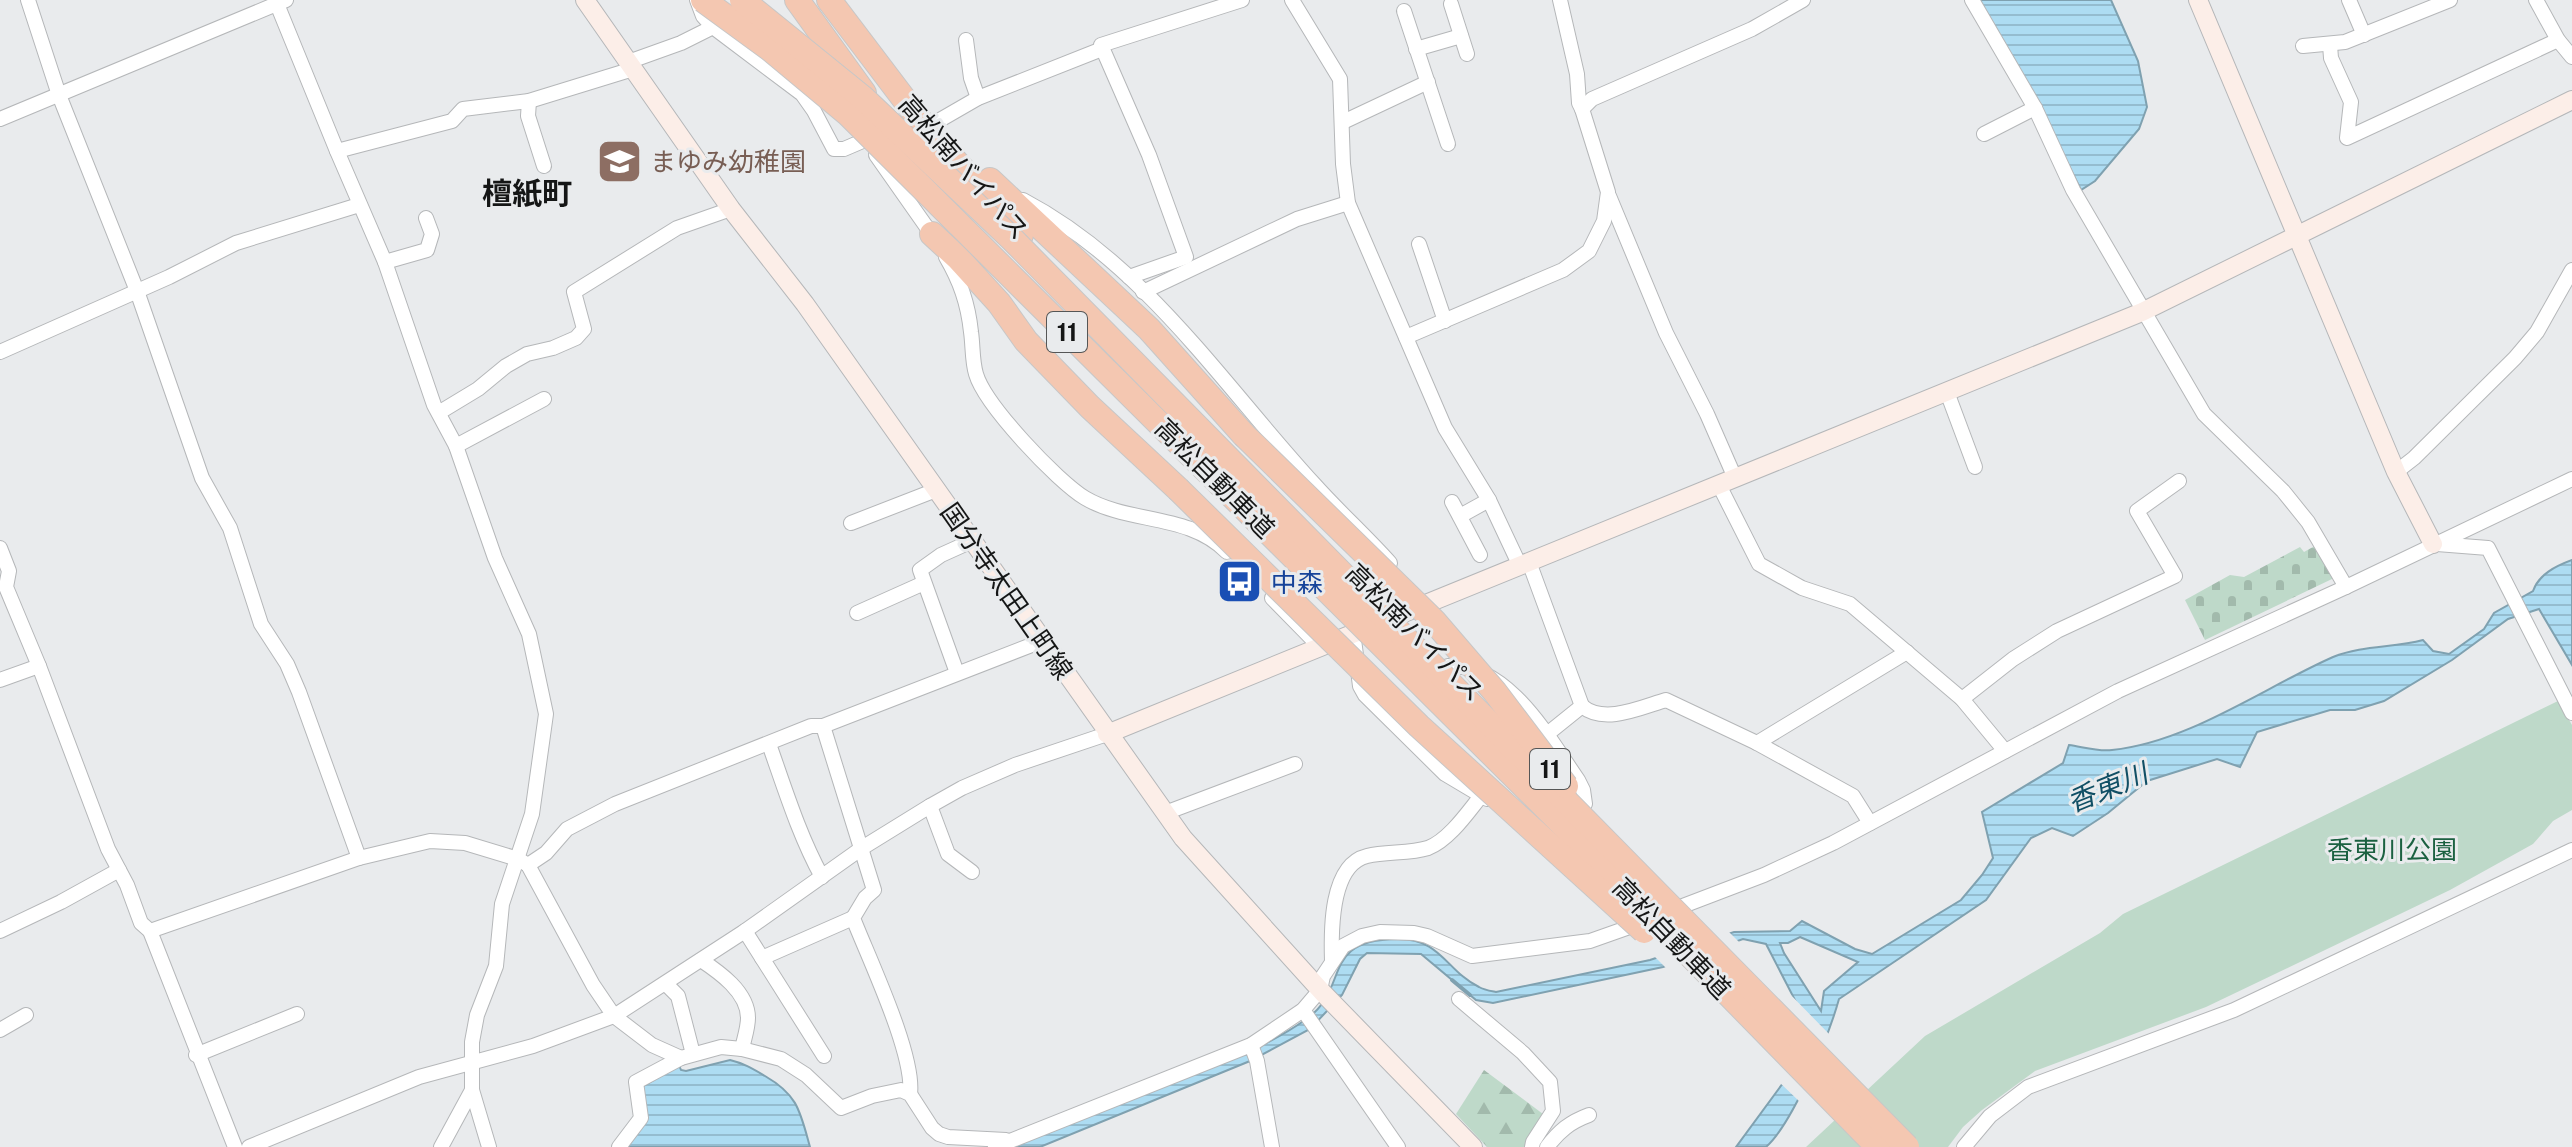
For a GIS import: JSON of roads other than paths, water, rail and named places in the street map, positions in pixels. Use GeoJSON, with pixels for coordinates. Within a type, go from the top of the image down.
{"type":"FeatureCollection","features":[{"type":"Feature","properties":{"kind":"highway","name":"高松自動車道"},"geometry":{"type":"LineString","coordinates":[[703,0],[770,49],[848,114],[1558,820],[1878,1147]]}},
{"type":"Feature","properties":{"kind":"highway","name":"高松自動車道"},"geometry":{"type":"LineString","coordinates":[[742,0],[862,97],[1013,240],[1907,1147]]}},
{"type":"Feature","properties":{"kind":"highway","name":"高松南バイパス"},"geometry":{"type":"LineString","coordinates":[[829,0],[926,128],[1019,232],[1703,924],[1917,1147]]}},
{"type":"Feature","properties":{"kind":"highway","name":"高松南バイパス"},"geometry":{"type":"LineString","coordinates":[[800,6],[898,140],[1030,294],[1353,632],[1870,1147]]}},
{"type":"Feature","properties":{"kind":"highway"},"geometry":{"type":"LineString","coordinates":[[926,128],[1001,189],[1149,329],[1244,435],[1434,621],[1495,692],[1620,858]]}},
{"type":"Feature","properties":{"kind":"highway"},"geometry":{"type":"LineString","coordinates":[[932,234],[958,258],[999,303],[1026,341],[1090,407],[1419,726],[1690,973],[1745,1014]]}},
{"type":"Feature","properties":{"kind":"street"},"geometry":{"type":"LineString","coordinates":[[28,0],[59,95],[137,291],[202,478],[230,528],[261,624],[293,678],[359,858]]}},
{"type":"Feature","properties":{"kind":"street","name":"国分寺太田上町線"},"geometry":{"type":"LineString","coordinates":[[585,0],[731,209],[805,304],[1165,813],[1216,877],[1473,1147]]}},
{"type":"Feature","properties":{"kind":"street"},"geometry":{"type":"LineString","coordinates":[[697,0],[703,16],[713,27],[802,94],[834,149],[844,149],[865,140]]}},
{"type":"Feature","properties":{"kind":"street"},"geometry":{"type":"LineString","coordinates":[[1189,263],[1149,155],[1101,45],[1242,0]]}},
{"type":"Feature","properties":{"kind":"street"},"geometry":{"type":"LineString","coordinates":[[1292,0],[1340,79],[1343,164],[1348,203],[1445,428],[1524,564],[1582,706],[1590,713],[1610,714],[1666,700],[1757,743],[1853,796],[1870,823]]}},
{"type":"Feature","properties":{"kind":"street"},"geometry":{"type":"LineString","coordinates":[[1560,0],[1577,74],[1579,103],[1608,192],[1666,333],[1707,414],[1727,481],[1759,564],[1802,588],[1850,604],[1962,699],[2005,751]]}},
{"type":"Feature","properties":{"kind":"street"},"geometry":{"type":"LineString","coordinates":[[1582,109],[1592,99],[1752,29],[1803,0]]}},
{"type":"Feature","properties":{"kind":"street"},"geometry":{"type":"LineString","coordinates":[[1972,0],[2035,108],[2073,190],[2204,414],[2283,491],[2316,534],[2346,587]]}},
{"type":"Feature","properties":{"kind":"street"},"geometry":{"type":"LineString","coordinates":[[2198,0],[2396,472],[2433,544]]}},
{"type":"Feature","properties":{"kind":"street"},"geometry":{"type":"LineString","coordinates":[[2349,0],[2364,35]]}},
{"type":"Feature","properties":{"kind":"street"},"geometry":{"type":"LineString","coordinates":[[2303,46],[2330,45],[2364,35],[2450,0]]}},
{"type":"Feature","properties":{"kind":"street"},"geometry":{"type":"LineString","coordinates":[[2536,0],[2558,40],[2572,57]]}},
{"type":"Feature","properties":{"kind":"street"},"geometry":{"type":"LineString","coordinates":[[0,119],[282,2],[337,151],[385,262],[434,405],[456,446],[495,558],[529,634],[546,714],[523,862],[502,904],[496,966],[477,1015],[472,1042],[472,1090],[489,1147]]}},
{"type":"Feature","properties":{"kind":"street"},"geometry":{"type":"LineString","coordinates":[[1451,4],[1467,54]]}},
{"type":"Feature","properties":{"kind":"street"},"geometry":{"type":"LineString","coordinates":[[800,6],[819,54],[865,140],[932,234],[959,279],[967,301],[976,373],[996,411],[1065,483],[1083,497],[1132,516],[1172,523],[1220,545],[1319,646]]}},
{"type":"Feature","properties":{"kind":"street"},"geometry":{"type":"LineString","coordinates":[[1404,11],[1448,144]]}},
{"type":"Feature","properties":{"kind":"street"},"geometry":{"type":"LineString","coordinates":[[337,151],[452,121],[463,109],[529,101],[631,65],[713,27]]}},
{"type":"Feature","properties":{"kind":"street"},"geometry":{"type":"LineString","coordinates":[[1416,49],[1461,36]]}},
{"type":"Feature","properties":{"kind":"street"},"geometry":{"type":"LineString","coordinates":[[966,40],[971,78],[978,98]]}},
{"type":"Feature","properties":{"kind":"street"},"geometry":{"type":"LineString","coordinates":[[2330,45],[2331,58],[2351,102],[2347,138],[2558,40]]}},
{"type":"Feature","properties":{"kind":"street"},"geometry":{"type":"LineString","coordinates":[[926,128],[978,98],[1102,49]]}},
{"type":"Feature","properties":{"kind":"street"},"geometry":{"type":"LineString","coordinates":[[1343,122],[1428,82]]}},
{"type":"Feature","properties":{"kind":"street"},"geometry":{"type":"LineString","coordinates":[[249,1147],[419,1077],[533,1046],[614,1016],[745,931],[862,848],[962,788],[1015,765],[1107,734],[2142,312],[2572,100]]}},
{"type":"Feature","properties":{"kind":"street"},"geometry":{"type":"LineString","coordinates":[[529,101],[528,116],[544,166]]}},
{"type":"Feature","properties":{"kind":"street"},"geometry":{"type":"LineString","coordinates":[[1984,134],[2035,108]]}},
{"type":"Feature","properties":{"kind":"street"},"geometry":{"type":"LineString","coordinates":[[1001,189],[1059,221],[1129,277],[1228,382],[1314,485],[1394,567],[1403,582],[1397,614]]}},
{"type":"Feature","properties":{"kind":"street"},"geometry":{"type":"LineString","coordinates":[[1406,337],[1563,270],[1589,251],[1604,221],[1608,192]]}},
{"type":"Feature","properties":{"kind":"street"},"geometry":{"type":"LineString","coordinates":[[1129,277],[1189,263],[1297,219],[1348,203]]}},
{"type":"Feature","properties":{"kind":"street"},"geometry":{"type":"LineString","coordinates":[[0,352],[236,243],[359,205]]}},
{"type":"Feature","properties":{"kind":"street"},"geometry":{"type":"LineString","coordinates":[[440,412],[527,354],[576,338],[584,329],[574,292],[677,228],[731,209]]}},
{"type":"Feature","properties":{"kind":"street"},"geometry":{"type":"LineString","coordinates":[[385,262],[427,250],[432,234],[426,218]]}},
{"type":"Feature","properties":{"kind":"street"},"geometry":{"type":"LineString","coordinates":[[1419,244],[1445,321]]}},
{"type":"Feature","properties":{"kind":"street"},"geometry":{"type":"LineString","coordinates":[[1143,292],[1189,263]]}},
{"type":"Feature","properties":{"kind":"street"},"geometry":{"type":"LineString","coordinates":[[2396,472],[2515,358],[2537,332],[2572,270]]}},
{"type":"Feature","properties":{"kind":"street"},"geometry":{"type":"LineString","coordinates":[[1947,392],[1975,467]]}},
{"type":"Feature","properties":{"kind":"street"},"geometry":{"type":"LineString","coordinates":[[456,446],[544,399]]}},
{"type":"Feature","properties":{"kind":"street"},"geometry":{"type":"LineString","coordinates":[[995,1147],[1253,1051],[1326,996],[1323,976],[1350,941],[1380,932],[1427,936],[1472,956],[1653,930],[1684,905],[1764,875],[1870,823],[2118,691],[2572,479]]}},
{"type":"Feature","properties":{"kind":"street"},"geometry":{"type":"LineString","coordinates":[[1962,699],[2013,659],[2057,631],[2175,576],[2137,511],[2179,481]]}},
{"type":"Feature","properties":{"kind":"street"},"geometry":{"type":"LineString","coordinates":[[851,523],[936,490]]}},
{"type":"Feature","properties":{"kind":"street"},"geometry":{"type":"LineString","coordinates":[[1460,516],[1489,500]]}},
{"type":"Feature","properties":{"kind":"street"},"geometry":{"type":"LineString","coordinates":[[1452,502],[1480,555]]}},
{"type":"Feature","properties":{"kind":"street"},"geometry":{"type":"LineString","coordinates":[[957,673],[920,570],[941,555],[972,541]]}},
{"type":"Feature","properties":{"kind":"street"},"geometry":{"type":"LineString","coordinates":[[2433,544],[2488,548],[2572,713]]}},
{"type":"Feature","properties":{"kind":"street"},"geometry":{"type":"LineString","coordinates":[[2,557],[9,571],[6,587],[108,849],[141,923],[150,931],[196,1055],[235,1147]]}},
{"type":"Feature","properties":{"kind":"street"},"geometry":{"type":"LineString","coordinates":[[857,613],[924,583]]}},
{"type":"Feature","properties":{"kind":"street"},"geometry":{"type":"LineString","coordinates":[[1353,632],[1360,686],[1365,695],[1445,774],[1582,859]]}},
{"type":"Feature","properties":{"kind":"street"},"geometry":{"type":"LineString","coordinates":[[150,931],[359,858],[430,841],[465,843],[523,862],[546,853],[567,829],[615,804],[811,726],[823,726],[1042,641]]}},
{"type":"Feature","properties":{"kind":"street"},"geometry":{"type":"LineString","coordinates":[[1757,743],[1907,652]]}},
{"type":"Feature","properties":{"kind":"street"},"geometry":{"type":"LineString","coordinates":[[1448,666],[1458,665],[1487,674],[1505,685],[1578,780],[1585,804]]}},
{"type":"Feature","properties":{"kind":"street"},"geometry":{"type":"LineString","coordinates":[[0,680],[39,666]]}},
{"type":"Feature","properties":{"kind":"street"},"geometry":{"type":"LineString","coordinates":[[1546,735],[1582,706]]}},
{"type":"Feature","properties":{"kind":"street"},"geometry":{"type":"LineString","coordinates":[[762,958],[853,918],[874,890],[823,726]]}},
{"type":"Feature","properties":{"kind":"street"},"geometry":{"type":"LineString","coordinates":[[769,744],[792,813],[822,877]]}},
{"type":"Feature","properties":{"kind":"street"},"geometry":{"type":"LineString","coordinates":[[1165,813],[1295,764]]}},
{"type":"Feature","properties":{"kind":"street"},"geometry":{"type":"LineString","coordinates":[[1332,961],[1331,926],[1341,880],[1350,864],[1363,856],[1430,847],[1448,834],[1481,796]]}},
{"type":"Feature","properties":{"kind":"street"},"geometry":{"type":"LineString","coordinates":[[930,806],[948,854],[972,872]]}},
{"type":"Feature","properties":{"kind":"street"},"geometry":{"type":"LineString","coordinates":[[1964,1147],[1990,1116],[2028,1087],[2234,1010],[2572,850]]}},
{"type":"Feature","properties":{"kind":"street"},"geometry":{"type":"LineString","coordinates":[[523,862],[614,1016],[652,1045],[687,1056]]}},
{"type":"Feature","properties":{"kind":"street"},"geometry":{"type":"LineString","coordinates":[[0,931],[119,870]]}},
{"type":"Feature","properties":{"kind":"street"},"geometry":{"type":"LineString","coordinates":[[853,918],[902,1043],[912,1080],[910,1094]]}},
{"type":"Feature","properties":{"kind":"street"},"geometry":{"type":"LineString","coordinates":[[745,931],[824,1056]]}},
{"type":"Feature","properties":{"kind":"street"},"geometry":{"type":"LineString","coordinates":[[701,960],[726,977],[745,1005],[748,1017],[742,1049]]}},
{"type":"Feature","properties":{"kind":"street"},"geometry":{"type":"LineString","coordinates":[[666,984],[678,996],[687,1056]]}},
{"type":"Feature","properties":{"kind":"street"},"geometry":{"type":"LineString","coordinates":[[1459,999],[1523,1053],[1550,1082],[1553,1111],[1532,1147]]}},
{"type":"Feature","properties":{"kind":"street"},"geometry":{"type":"LineString","coordinates":[[1304,1012],[1398,1147]]}},
{"type":"Feature","properties":{"kind":"street"},"geometry":{"type":"LineString","coordinates":[[196,1055],[297,1014]]}},
{"type":"Feature","properties":{"kind":"street"},"geometry":{"type":"LineString","coordinates":[[0,1030],[26,1015]]}},
{"type":"Feature","properties":{"kind":"street"},"geometry":{"type":"LineString","coordinates":[[619,1147],[641,1118],[636,1082],[687,1056],[721,1047],[781,1059],[806,1075],[841,1108],[872,1096],[901,1090],[910,1094],[939,1134],[1011,1140]]}},
{"type":"Feature","properties":{"kind":"street"},"geometry":{"type":"LineString","coordinates":[[1253,1051],[1272,1147]]}},
{"type":"Feature","properties":{"kind":"street"},"geometry":{"type":"LineString","coordinates":[[441,1147],[472,1090]]}},
{"type":"Feature","properties":{"kind":"street"},"geometry":{"type":"LineString","coordinates":[[1547,1147],[1558,1132],[1572,1121],[1589,1115]]}},
{"type":"Feature","properties":{"kind":"water"},"geometry":{"type":"Polygon","coordinates":[[[1978,0],[2111,0],[2138,61],[2147,107],[2139,129],[2095,181],[2081,190],[2039,107],[1978,0]]]}},
{"type":"Feature","properties":{"kind":"water","name":"香東川"},"geometry":{"type":"Polygon","coordinates":[[[2572,560],[2572,665],[2539,609],[2508,619],[2452,660],[2384,701],[2355,710],[2330,710],[2257,732],[2240,767],[2217,759],[2147,781],[2108,813],[2073,836],[2052,828],[2031,838],[1986,900],[1839,999],[1819,1055],[1798,1099],[1766,1147],[1736,1147],[1783,1083],[1812,1033],[1766,944],[1743,939],[1663,967],[1493,1003],[1476,1000],[1421,954],[1367,953],[1360,959],[1342,995],[1310,1029],[1250,1061],[1040,1147],[1007,1147],[1227,1061],[1275,1038],[1305,1020],[1319,1007],[1346,957],[1356,948],[1372,941],[1397,939],[1424,944],[1468,980],[1496,992],[1650,960],[1734,932],[1790,931],[1802,921],[1855,949],[1872,954],[1961,900],[1993,858],[1982,812],[2063,763],[2069,745],[2107,750],[2141,745],[2169,736],[2225,712],[2333,657],[2356,650],[2423,640],[2433,651],[2449,654],[2484,629],[2494,613],[2533,591],[2544,575],[2572,560]],[[1800,937],[1780,943],[1821,1011],[1824,991],[1858,962],[1800,937]]]}},
{"type":"Feature","properties":{"kind":"water"},"geometry":{"type":"Polygon","coordinates":[[[730,1060],[756,1071],[785,1090],[800,1114],[810,1147],[626,1147],[644,1119],[642,1087],[679,1065],[681,1070],[686,1071],[730,1060]]]}},
{"type":"Feature","properties":{"kind":"waterway"},"geometry":{"type":"LineString","coordinates":[[1452,980],[1470,995]]}},
{"type":"Feature","properties":{"kind":"place","name":"まゆみ幼稚園"},"geometry":{"type":"Point","coordinates":[619,161]}},
{"type":"Feature","properties":{"kind":"place","name":"中森"},"geometry":{"type":"Point","coordinates":[1240,582]}},
{"type":"Feature","properties":{"kind":"district","name":"檀紙町"},"geometry":{"type":"Point","coordinates":[527,193]}},
{"type":"Feature","properties":{"kind":"park label","name":"香東川公園"},"geometry":{"type":"Point","coordinates":[2392,849]}}]}
